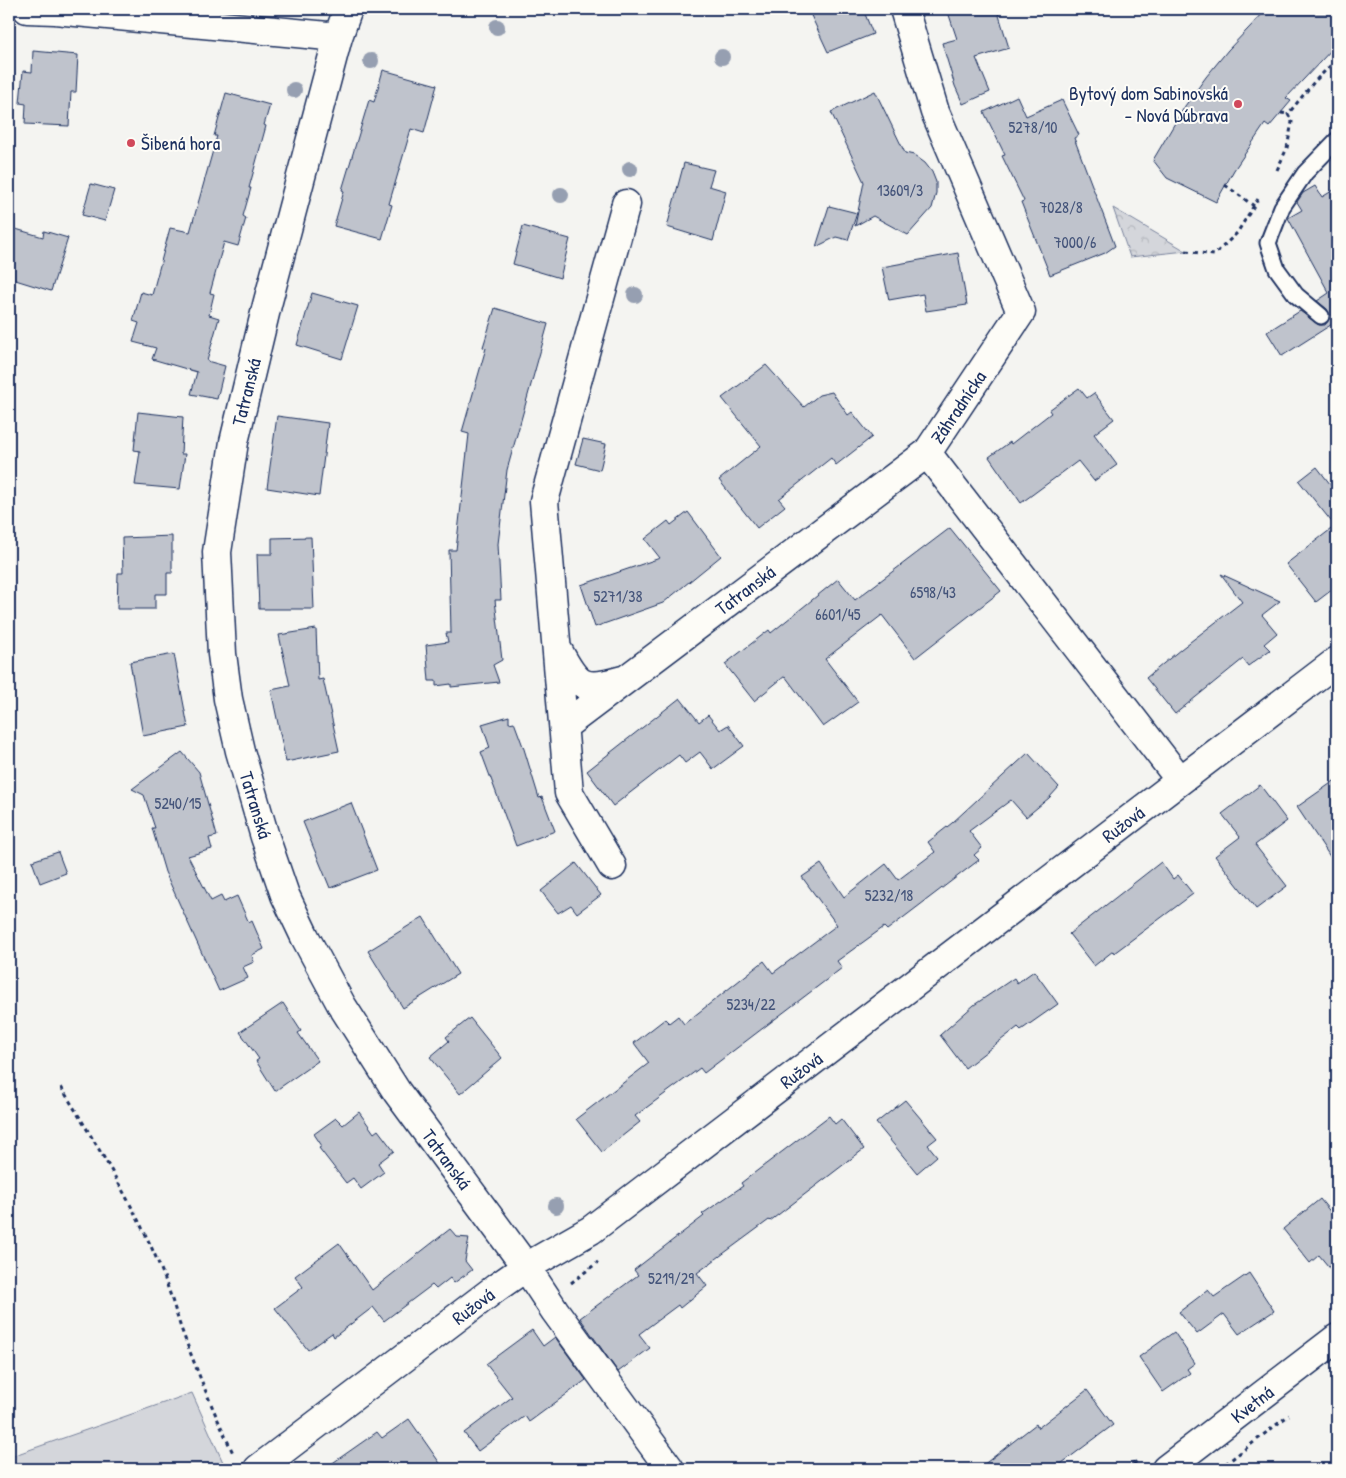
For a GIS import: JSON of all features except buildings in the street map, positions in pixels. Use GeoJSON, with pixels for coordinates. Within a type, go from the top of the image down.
{"type":"FeatureCollection","features":[{"type":"Feature","properties":{"kind":"street"},"geometry":{"type":"LineString","coordinates":[[27,9],[54,9],[338,37]]}},
{"type":"Feature","properties":{"kind":"street","name":"Tatranská"},"geometry":{"type":"LineString","coordinates":[[348,9],[338,37],[267,305],[234,442],[217,552],[222,654],[228,700],[240,751],[265,837],[285,895],[341,1004],[398,1092],[670,1469]]}},
{"type":"Feature","properties":{"kind":"street","name":"Záhradnícka"},"geometry":{"type":"LineString","coordinates":[[904,9],[935,112],[1021,312],[927,453],[1180,780]]}},
{"type":"Feature","properties":{"kind":"street"},"geometry":{"type":"LineString","coordinates":[[612,866],[569,793],[544,501],[626,204]]}},
{"type":"Feature","properties":{"kind":"street","name":"Tatranská"},"geometry":{"type":"LineString","coordinates":[[564,726],[927,453]]}},
{"type":"Feature","properties":{"kind":"street"},"geometry":{"type":"LineString","coordinates":[[557,647],[577,682],[590,687],[627,679]]}},
{"type":"Feature","properties":{"kind":"street","name":"Ružová"},"geometry":{"type":"LineString","coordinates":[[258,1469],[526,1267],[591,1230],[1337,661]]}},
{"type":"Feature","properties":{"kind":"street","name":"Kvetná"},"geometry":{"type":"LineString","coordinates":[[1166,1469],[1337,1338]]}},
{"type":"Feature","properties":{"kind":"lane"},"geometry":{"type":"LineString","coordinates":[[1320,316],[1296,295],[1276,269],[1268,243],[1282,207],[1305,174],[1337,140]]}},
{"type":"Feature","properties":{"kind":"path"},"geometry":{"type":"LineString","coordinates":[[1288,114],[1314,82],[1337,59]]}},
{"type":"Feature","properties":{"kind":"path"},"geometry":{"type":"LineString","coordinates":[[1281,113],[1288,114]]}},
{"type":"Feature","properties":{"kind":"path"},"geometry":{"type":"LineString","coordinates":[[1275,173],[1287,148],[1292,122],[1288,114]]}},
{"type":"Feature","properties":{"kind":"path"},"geometry":{"type":"LineString","coordinates":[[1225,185],[1254,206]]}},
{"type":"Feature","properties":{"kind":"path"},"geometry":{"type":"LineString","coordinates":[[1186,251],[1214,255],[1237,233],[1259,198]]}},
{"type":"Feature","properties":{"kind":"path"},"geometry":{"type":"LineString","coordinates":[[60,1087],[110,1166],[144,1233],[163,1274],[214,1413],[235,1456]]}},
{"type":"Feature","properties":{"kind":"path"},"geometry":{"type":"LineString","coordinates":[[1219,1469],[1290,1414]]}},
{"type":"Feature","properties":{"kind":"green space"},"geometry":{"type":"Polygon","coordinates":[[[1113,208],[1186,251],[1130,257],[1113,208]]]}},
{"type":"Feature","properties":{"kind":"green space"},"geometry":{"type":"Polygon","coordinates":[[[192,1393],[226,1469],[9,1469],[9,1457],[192,1393]]]}},
{"type":"Feature","properties":{"kind":"place","name":"Bytový dom Sabinovská - Nová Dúbrava"},"geometry":{"type":"Point","coordinates":[1238,104]}},
{"type":"Feature","properties":{"kind":"place","name":"Šibená hora"},"geometry":{"type":"Point","coordinates":[131,143]}}]}
